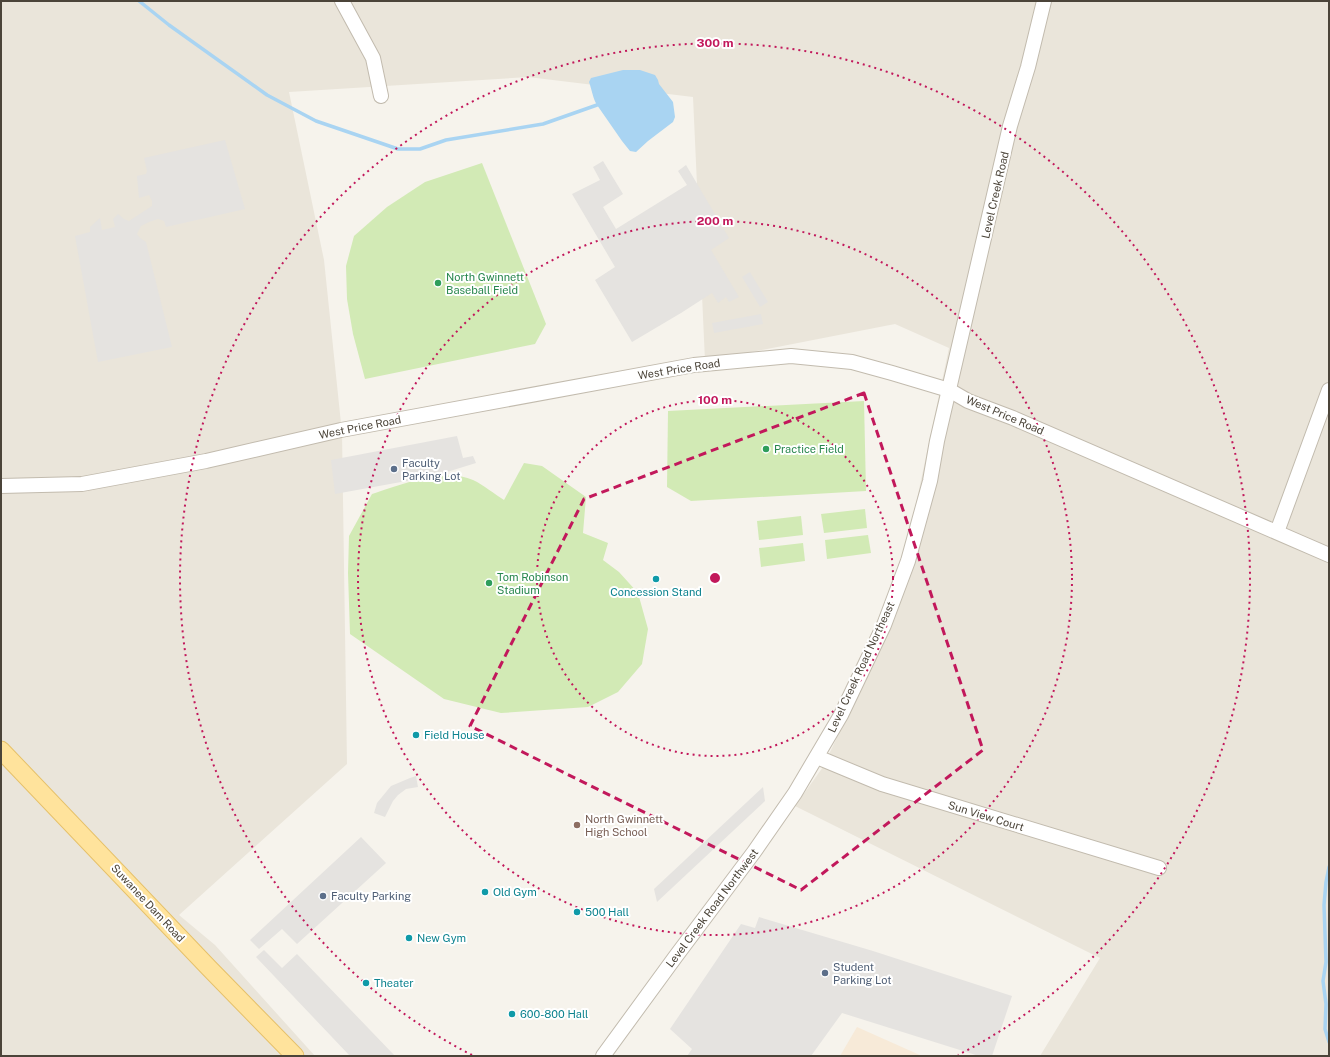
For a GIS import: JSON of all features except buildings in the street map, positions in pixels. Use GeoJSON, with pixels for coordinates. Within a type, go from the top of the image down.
{"type":"FeatureCollection","features":[{"type":"Feature","properties":{"kind":"main road","name":"Suwanee Dam Road"},"geometry":{"type":"LineString","coordinates":[[1,750],[295,1056]]}},
{"type":"Feature","properties":{"kind":"street"},"geometry":{"type":"LineString","coordinates":[[342,1],[373,58],[381,96]]}},
{"type":"Feature","properties":{"kind":"street","name":"Level Creek Road"},"geometry":{"type":"LineString","coordinates":[[949,390],[1010,126],[1028,67],[1044,1]]}},
{"type":"Feature","properties":{"kind":"street","name":"West Price Road"},"geometry":{"type":"LineString","coordinates":[[1,486],[82,484],[206,461],[341,430],[694,365],[791,356],[852,362],[949,390],[968,400],[1329,554]]}},
{"type":"Feature","properties":{"kind":"street","name":"Level Creek Road Northeast"},"geometry":{"type":"LineString","coordinates":[[817,757],[841,714],[884,625],[908,561],[930,481],[937,441],[949,390]]}},
{"type":"Feature","properties":{"kind":"street"},"geometry":{"type":"LineString","coordinates":[[1277,532],[1329,390]]}},
{"type":"Feature","properties":{"kind":"street","name":"Sun View Court"},"geometry":{"type":"LineString","coordinates":[[817,757],[882,784],[1158,868]]}},
{"type":"Feature","properties":{"kind":"street","name":"Level Creek Road Northwest"},"geometry":{"type":"LineString","coordinates":[[603,1056],[754,852],[795,793],[817,757]]}},
{"type":"Feature","properties":{"kind":"highlighted area"},"geometry":{"type":"Polygon","coordinates":[[[864,393],[983,750],[801,890],[470,726],[584,499],[864,393]]]}},
{"type":"Feature","properties":{"kind":"shaded area"},"geometry":{"type":"Polygon","coordinates":[[[1,1],[1329,1],[1329,1056],[1040,1056],[1100,958],[795,806],[823,767],[866,676],[913,518],[949,348],[895,324],[705,361],[693,97],[528,77],[289,92],[324,260],[342,433],[347,764],[179,915],[215,945],[315,1056],[1,1056],[1,1]]]}},
{"type":"Feature","properties":{"kind":"shaded area"},"geometry":{"type":"Polygon","coordinates":[[[225,140],[245,209],[166,227],[164,221],[158,219],[141,226],[137,234],[146,242],[172,347],[98,362],[75,236],[90,232],[90,227],[100,218],[102,230],[115,227],[113,219],[118,214],[129,221],[152,206],[152,201],[149,195],[139,198],[137,176],[146,174],[147,171],[144,158],[225,140]]]}},
{"type":"Feature","properties":{"kind":"shaded area"},"geometry":{"type":"Polygon","coordinates":[[[603,161],[623,194],[603,207],[616,229],[687,185],[678,171],[686,165],[729,238],[711,250],[739,297],[729,302],[726,297],[718,303],[712,293],[632,342],[595,280],[615,267],[572,194],[600,180],[593,167],[603,161]]]}},
{"type":"Feature","properties":{"kind":"shaded area"},"geometry":{"type":"Polygon","coordinates":[[[750,272],[768,302],[760,307],[742,277],[750,272]]]}},
{"type":"Feature","properties":{"kind":"shaded area"},"geometry":{"type":"Polygon","coordinates":[[[761,314],[763,324],[714,333],[712,323],[761,314]]]}},
{"type":"Feature","properties":{"kind":"shaded area","name":"Faculty Parking Lot"},"geometry":{"type":"Polygon","coordinates":[[[457,436],[463,458],[473,456],[476,463],[434,476],[335,494],[331,460],[457,436]]]}},
{"type":"Feature","properties":{"kind":"shaded area"},"geometry":{"type":"Polygon","coordinates":[[[416,776],[418,787],[406,789],[398,795],[393,801],[385,817],[374,813],[377,803],[391,786],[416,776]]]}},
{"type":"Feature","properties":{"kind":"shaded area"},"geometry":{"type":"Polygon","coordinates":[[[763,787],[765,801],[657,902],[654,889],[763,787]]]}},
{"type":"Feature","properties":{"kind":"shaded area","name":"Faculty Parking"},"geometry":{"type":"Polygon","coordinates":[[[361,837],[386,863],[297,944],[282,929],[259,949],[250,940],[361,837]]]}},
{"type":"Feature","properties":{"kind":"shaded area","name":"Student Parking Lot"},"geometry":{"type":"Polygon","coordinates":[[[759,917],[873,951],[1012,996],[992,1056],[979,1056],[842,1013],[811,1056],[687,1056],[692,1049],[670,1029],[741,924],[755,928],[759,917]]]}},
{"type":"Feature","properties":{"kind":"shaded area"},"geometry":{"type":"Polygon","coordinates":[[[264,950],[282,968],[297,954],[395,1056],[350,1056],[256,957],[264,950]]]}},
{"type":"Feature","properties":{"kind":"shaded area"},"geometry":{"type":"Polygon","coordinates":[[[857,1027],[922,1056],[840,1056],[857,1027]]]}},
{"type":"Feature","properties":{"kind":"green space","name":"North Gwinnett Baseball Field"},"geometry":{"type":"Polygon","coordinates":[[[482,163],[546,324],[535,344],[365,379],[353,334],[347,299],[346,266],[354,236],[387,207],[425,182],[482,163]]]}},
{"type":"Feature","properties":{"kind":"green space","name":"Practice Field"},"geometry":{"type":"Polygon","coordinates":[[[864,401],[866,491],[691,501],[667,487],[668,411],[864,401]]]}},
{"type":"Feature","properties":{"kind":"green space","name":"Tom Robinson Stadium"},"geometry":{"type":"Polygon","coordinates":[[[524,463],[542,466],[586,497],[583,533],[608,543],[603,560],[619,572],[638,593],[648,629],[642,664],[618,692],[588,707],[501,713],[444,699],[350,634],[348,573],[349,536],[372,494],[409,482],[436,476],[449,475],[461,476],[473,480],[504,500],[524,463]]]}},
{"type":"Feature","properties":{"kind":"green space"},"geometry":{"type":"Polygon","coordinates":[[[865,509],[867,528],[824,533],[821,514],[865,509]]]}},
{"type":"Feature","properties":{"kind":"green space"},"geometry":{"type":"Polygon","coordinates":[[[801,516],[803,535],[759,540],[757,521],[801,516]]]}},
{"type":"Feature","properties":{"kind":"green space"},"geometry":{"type":"Polygon","coordinates":[[[868,535],[871,553],[827,559],[825,540],[868,535]]]}},
{"type":"Feature","properties":{"kind":"green space"},"geometry":{"type":"Polygon","coordinates":[[[803,543],[805,561],[761,567],[759,548],[803,543]]]}},
{"type":"Feature","properties":{"kind":"water"},"geometry":{"type":"Polygon","coordinates":[[[623,70],[640,70],[655,75],[659,84],[673,102],[675,117],[673,122],[636,152],[630,151],[597,105],[589,82],[591,78],[623,70]]]}},
{"type":"Feature","properties":{"kind":"waterway"},"geometry":{"type":"LineString","coordinates":[[139,1],[169,25],[267,95],[316,121],[398,149],[420,149],[446,140],[543,124],[597,105]]}},
{"type":"Feature","properties":{"kind":"waterway"},"geometry":{"type":"LineString","coordinates":[[1329,867],[1324,905],[1326,962],[1323,981],[1326,1004],[1325,1029],[1329,1042]]}},
{"type":"Feature","properties":{"kind":"place","name":"North Gwinnett Baseball Field"},"geometry":{"type":"Point","coordinates":[438,283]}},
{"type":"Feature","properties":{"kind":"place","name":"Practice Field"},"geometry":{"type":"Point","coordinates":[766,449]}},
{"type":"Feature","properties":{"kind":"place","name":"Faculty Parking Lot"},"geometry":{"type":"Point","coordinates":[394,469]}},
{"type":"Feature","properties":{"kind":"place","name":"Concession Stand"},"geometry":{"type":"Point","coordinates":[656,579]}},
{"type":"Feature","properties":{"kind":"place","name":"Tom Robinson Stadium"},"geometry":{"type":"Point","coordinates":[489,583]}},
{"type":"Feature","properties":{"kind":"place","name":"Field House"},"geometry":{"type":"Point","coordinates":[416,735]}},
{"type":"Feature","properties":{"kind":"place","name":"North Gwinnett High School"},"geometry":{"type":"Point","coordinates":[577,825]}},
{"type":"Feature","properties":{"kind":"place","name":"Old Gym"},"geometry":{"type":"Point","coordinates":[485,892]}},
{"type":"Feature","properties":{"kind":"place","name":"Faculty Parking"},"geometry":{"type":"Point","coordinates":[323,896]}},
{"type":"Feature","properties":{"kind":"place","name":"500 Hall"},"geometry":{"type":"Point","coordinates":[577,912]}},
{"type":"Feature","properties":{"kind":"place","name":"New Gym"},"geometry":{"type":"Point","coordinates":[409,938]}},
{"type":"Feature","properties":{"kind":"place","name":"Student Parking Lot"},"geometry":{"type":"Point","coordinates":[825,973]}},
{"type":"Feature","properties":{"kind":"place","name":"Theater"},"geometry":{"type":"Point","coordinates":[366,983]}},
{"type":"Feature","properties":{"kind":"place","name":"600-800 Hall"},"geometry":{"type":"Point","coordinates":[512,1014]}}]}
